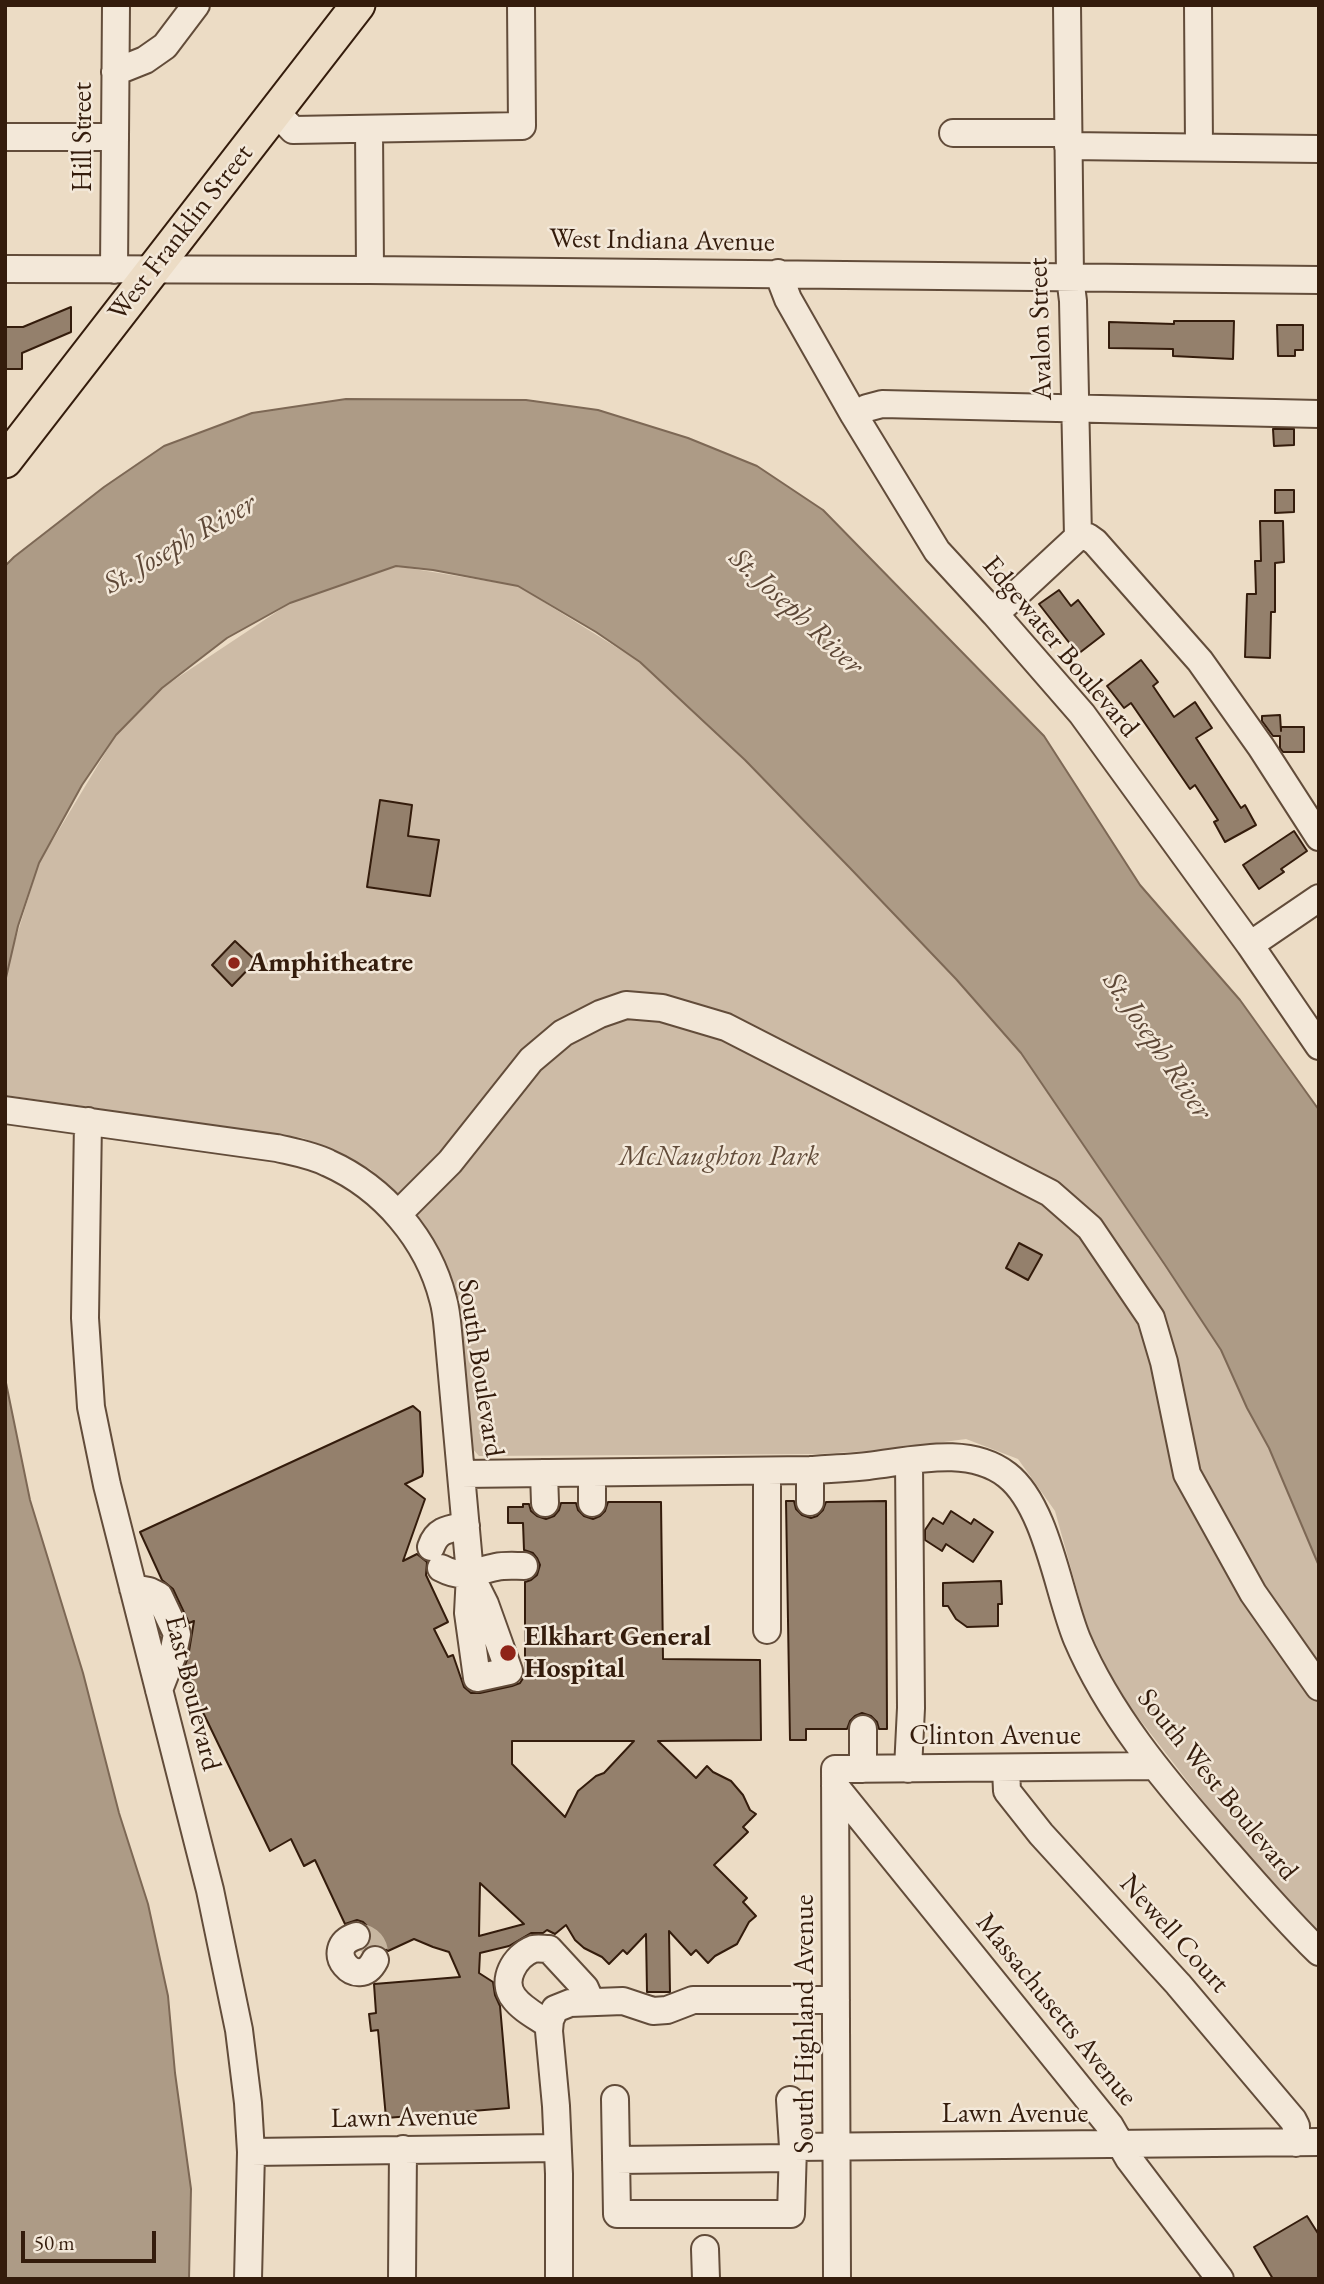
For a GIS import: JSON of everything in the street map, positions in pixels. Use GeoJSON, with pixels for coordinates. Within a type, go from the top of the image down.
{"type":"FeatureCollection","features":[{"type":"Feature","properties":{"kind":"main road","name":"West Franklin Street"},"geometry":{"type":"LineString","coordinates":[[6,460],[358,5]]}},
{"type":"Feature","properties":{"kind":"street","name":"Hill Street"},"geometry":{"type":"LineString","coordinates":[[114,270],[116,5]]}},
{"type":"Feature","properties":{"kind":"street"},"geometry":{"type":"LineString","coordinates":[[115,72],[145,60],[165,46],[196,5]]}},
{"type":"Feature","properties":{"kind":"street"},"geometry":{"type":"LineString","coordinates":[[275,111],[293,130],[522,126],[521,5]]}},
{"type":"Feature","properties":{"kind":"street","name":"Avalon Street"},"geometry":{"type":"LineString","coordinates":[[1067,5],[1070,277],[1073,301],[1078,537]]}},
{"type":"Feature","properties":{"kind":"street"},"geometry":{"type":"LineString","coordinates":[[1198,5],[1199,148]]}},
{"type":"Feature","properties":{"kind":"street"},"geometry":{"type":"LineString","coordinates":[[369,129],[370,270]]}},
{"type":"Feature","properties":{"kind":"street"},"geometry":{"type":"LineString","coordinates":[[953,133],[1199,148],[1319,149]]}},
{"type":"Feature","properties":{"kind":"street"},"geometry":{"type":"LineString","coordinates":[[5,137],[115,137]]}},
{"type":"Feature","properties":{"kind":"street","name":"West Indiana Avenue"},"geometry":{"type":"LineString","coordinates":[[5,269],[778,273],[1319,280]]}},
{"type":"Feature","properties":{"kind":"street","name":"Edgewater Boulevard"},"geometry":{"type":"LineString","coordinates":[[778,273],[789,299],[854,415],[937,551],[1082,715],[1250,945],[1319,1046]]}},
{"type":"Feature","properties":{"kind":"street"},"geometry":{"type":"LineString","coordinates":[[854,415],[882,404],[1319,414]]}},
{"type":"Feature","properties":{"kind":"street"},"geometry":{"type":"LineString","coordinates":[[995,614],[1078,537],[1088,537],[1200,662],[1261,747],[1319,837]]}},
{"type":"Feature","properties":{"kind":"street"},"geometry":{"type":"LineString","coordinates":[[1250,945],[1319,898]]}},
{"type":"Feature","properties":{"kind":"street"},"geometry":{"type":"LineString","coordinates":[[398,1214],[450,1162],[531,1060],[564,1032],[600,1014],[626,1005],[662,1008],[726,1027],[1050,1193],[1090,1228],[1151,1318],[1164,1362],[1187,1474],[1253,1593],[1319,1687]]}},
{"type":"Feature","properties":{"kind":"street","name":"South Boulevard"},"geometry":{"type":"LineString","coordinates":[[5,1110],[277,1148],[329,1163],[374,1192],[398,1214],[419,1243],[432,1267],[443,1299],[461,1474],[810,1470],[944,1457],[970,1459],[988,1465]]}},
{"type":"Feature","properties":{"kind":"street","name":"East Boulevard"},"geometry":{"type":"LineString","coordinates":[[88,1121],[85,1318],[87,1371],[97,1439],[206,1877],[239,2030],[251,2152],[248,2279]]}},
{"type":"Feature","properties":{"kind":"street"},"geometry":{"type":"LineString","coordinates":[[908,1769],[911,1707],[909,1461]]}},
{"type":"Feature","properties":{"kind":"street","name":"South West Boulevard"},"geometry":{"type":"LineString","coordinates":[[988,1465],[1007,1475],[1021,1489],[1034,1510],[1068,1614],[1092,1672],[1108,1700],[1155,1766],[1280,1914],[1319,1952]]}},
{"type":"Feature","properties":{"kind":"street"},"geometry":{"type":"LineString","coordinates":[[810,1470],[810,1502]]}},
{"type":"Feature","properties":{"kind":"street"},"geometry":{"type":"LineString","coordinates":[[767,1471],[767,1630]]}},
{"type":"Feature","properties":{"kind":"street"},"geometry":{"type":"LineString","coordinates":[[544,1473],[545,1503]]}},
{"type":"Feature","properties":{"kind":"street"},"geometry":{"type":"LineString","coordinates":[[592,1473],[592,1503]]}},
{"type":"Feature","properties":{"kind":"street"},"geometry":{"type":"LineString","coordinates":[[461,1474],[470,1574]]}},
{"type":"Feature","properties":{"kind":"street"},"geometry":{"type":"LineString","coordinates":[[466,1526],[442,1530],[434,1538],[436,1557],[454,1574],[470,1574],[498,1584],[525,1575]]}},
{"type":"Feature","properties":{"kind":"street"},"geometry":{"type":"LineString","coordinates":[[863,1729],[863,1769]]}},
{"type":"Feature","properties":{"kind":"street","name":"Clinton Avenue"},"geometry":{"type":"LineString","coordinates":[[835,1777],[863,1769],[1155,1766]]}},
{"type":"Feature","properties":{"kind":"street","name":"Newell Court"},"geometry":{"type":"LineString","coordinates":[[1006,1769],[1007,1791],[1050,1844],[1178,1984],[1293,2120],[1307,2142]]}},
{"type":"Feature","properties":{"kind":"street","name":"South Highland Avenue"},"geometry":{"type":"LineString","coordinates":[[835,1777],[837,2279]]}},
{"type":"Feature","properties":{"kind":"street","name":"Massachusetts Avenue"},"geometry":{"type":"LineString","coordinates":[[835,1777],[1110,2126],[1121,2145],[1220,2279]]}},
{"type":"Feature","properties":{"kind":"street"},"geometry":{"type":"LineString","coordinates":[[356,1936],[342,1947],[343,1964],[358,1972],[369,1969],[375,1960]]}},
{"type":"Feature","properties":{"kind":"street"},"geometry":{"type":"LineString","coordinates":[[549,2025],[513,1998],[508,1984],[510,1971],[520,1957],[535,1948],[549,1949],[557,1956],[585,1988],[591,2002]]}},
{"type":"Feature","properties":{"kind":"street"},"geometry":{"type":"LineString","coordinates":[[559,2279],[557,2148],[549,2025],[552,2014],[562,2005],[591,2002],[623,2001],[653,2011],[667,2010],[693,2000],[836,2000]]}},
{"type":"Feature","properties":{"kind":"street"},"geometry":{"type":"LineString","coordinates":[[615,2099],[617,2214],[790,2214],[790,2100]]}},
{"type":"Feature","properties":{"kind":"street","name":"Lawn Avenue"},"geometry":{"type":"LineString","coordinates":[[616,2160],[792,2153],[837,2147],[1307,2142]]}},
{"type":"Feature","properties":{"kind":"street","name":"Lawn Avenue"},"geometry":{"type":"LineString","coordinates":[[251,2152],[557,2148]]}},
{"type":"Feature","properties":{"kind":"street"},"geometry":{"type":"LineString","coordinates":[[402,2279],[403,2149]]}},
{"type":"Feature","properties":{"kind":"street"},"geometry":{"type":"LineString","coordinates":[[705,2249],[706,2279]]}},
{"type":"Feature","properties":{"kind":"green space","name":"McNaughton Park"},"geometry":{"type":"Polygon","coordinates":[[[396,566],[518,586],[640,662],[745,760],[956,979],[1021,1053],[1221,1350],[1269,1448],[1319,1566],[1319,1934],[1226,1831],[1120,1694],[1087,1626],[1055,1511],[1018,1459],[966,1439],[884,1450],[819,1454],[479,1456],[470,1446],[449,1277],[425,1227],[389,1185],[370,1169],[303,1138],[5,1095],[5,988],[9,961],[39,863],[116,735],[162,688],[290,603],[396,566]]]}},
{"type":"Feature","properties":{"kind":"water","name":"St. Joseph River"},"geometry":{"type":"Polygon","coordinates":[[[346,399],[526,400],[598,410],[688,438],[757,466],[823,510],[1044,736],[1140,885],[1240,1000],[1319,1110],[1319,1566],[1269,1448],[1247,1408],[1221,1350],[1021,1053],[956,979],[745,760],[640,662],[596,632],[518,586],[396,566],[290,603],[227,638],[162,688],[116,735],[82,785],[39,863],[18,926],[5,982],[5,566],[104,487],[164,446],[252,413],[346,399]]]}},
{"type":"Feature","properties":{"kind":"water"},"geometry":{"type":"Polygon","coordinates":[[[5,1378],[30,1500],[83,1673],[119,1813],[148,1904],[168,1996],[175,2073],[191,2189],[189,2279],[5,2279],[5,1378]]]}},
{"type":"Feature","properties":{"kind":"building"},"geometry":{"type":"Polygon","coordinates":[[[71,307],[71,332],[22,353],[22,369],[5,369],[5,327],[23,327],[71,307]]]}},
{"type":"Feature","properties":{"kind":"building"},"geometry":{"type":"Polygon","coordinates":[[[1174,321],[1234,321],[1233,359],[1173,356],[1173,349],[1109,348],[1109,322],[1174,324],[1174,321]]]}},
{"type":"Feature","properties":{"kind":"building"},"geometry":{"type":"Polygon","coordinates":[[[1277,325],[1303,325],[1303,350],[1295,350],[1295,356],[1278,356],[1277,325]]]}},
{"type":"Feature","properties":{"kind":"building"},"geometry":{"type":"Polygon","coordinates":[[[1273,429],[1294,429],[1294,445],[1274,446],[1273,429]]]}},
{"type":"Feature","properties":{"kind":"building"},"geometry":{"type":"Polygon","coordinates":[[[1275,490],[1294,490],[1294,512],[1275,513],[1275,490]]]}},
{"type":"Feature","properties":{"kind":"building"},"geometry":{"type":"Polygon","coordinates":[[[1260,521],[1283,521],[1284,562],[1275,563],[1275,612],[1271,612],[1270,658],[1245,657],[1247,594],[1256,594],[1255,561],[1261,561],[1260,521]]]}},
{"type":"Feature","properties":{"kind":"building"},"geometry":{"type":"Polygon","coordinates":[[[1059,590],[1071,606],[1078,600],[1104,634],[1078,654],[1039,604],[1059,590]]]}},
{"type":"Feature","properties":{"kind":"building"},"geometry":{"type":"Polygon","coordinates":[[[1141,660],[1158,682],[1153,686],[1174,717],[1195,702],[1212,728],[1196,738],[1241,808],[1245,805],[1256,825],[1225,842],[1214,822],[1218,820],[1195,785],[1190,789],[1131,703],[1124,708],[1107,686],[1141,660]]]}},
{"type":"Feature","properties":{"kind":"building"},"geometry":{"type":"Polygon","coordinates":[[[1280,715],[1281,731],[1281,727],[1304,727],[1304,752],[1283,752],[1280,748],[1280,736],[1273,736],[1262,721],[1262,716],[1280,715]]]}},
{"type":"Feature","properties":{"kind":"building"},"geometry":{"type":"Polygon","coordinates":[[[380,800],[412,805],[408,836],[439,840],[430,896],[367,887],[380,800]]]}},
{"type":"Feature","properties":{"kind":"building"},"geometry":{"type":"Polygon","coordinates":[[[1294,831],[1307,851],[1281,869],[1284,872],[1259,889],[1243,865],[1294,831]]]}},
{"type":"Feature","properties":{"kind":"building","name":"Amphitheatre"},"geometry":{"type":"Polygon","coordinates":[[[235,941],[256,961],[232,986],[212,965],[235,941]]]}},
{"type":"Feature","properties":{"kind":"building"},"geometry":{"type":"Polygon","coordinates":[[[1019,1243],[1042,1255],[1028,1280],[1006,1268],[1019,1243]]]}},
{"type":"Feature","properties":{"kind":"building"},"geometry":{"type":"Polygon","coordinates":[[[413,1406],[420,1412],[423,1472],[422,1476],[405,1484],[425,1499],[403,1561],[417,1554],[427,1562],[426,1575],[448,1622],[434,1629],[448,1657],[453,1655],[464,1687],[471,1693],[480,1693],[520,1683],[525,1675],[525,1582],[537,1575],[540,1565],[533,1553],[524,1550],[523,1523],[508,1523],[508,1507],[523,1507],[523,1504],[529,1504],[531,1511],[546,1519],[554,1516],[561,1503],[576,1503],[584,1516],[593,1519],[605,1511],[608,1502],[661,1502],[663,1659],[760,1660],[761,1740],[658,1741],[696,1778],[707,1766],[731,1781],[743,1795],[750,1810],[756,1814],[743,1827],[748,1832],[714,1865],[747,1898],[743,1902],[756,1916],[749,1922],[737,1944],[708,1963],[696,1950],[691,1955],[669,1931],[670,1992],[647,1992],[646,1934],[627,1954],[623,1950],[609,1964],[575,1940],[566,1925],[555,1934],[547,1930],[543,1933],[531,1933],[509,1946],[480,1953],[479,1973],[493,1982],[500,2006],[509,2108],[386,2118],[378,2030],[371,2031],[369,2014],[376,2013],[374,1984],[460,1977],[449,1952],[414,1939],[388,1951],[378,1945],[366,1948],[372,1937],[369,1928],[357,1920],[345,1924],[315,1860],[304,1866],[291,1839],[270,1851],[183,1671],[194,1621],[189,1623],[173,1589],[162,1580],[140,1532],[413,1406]],[[512,1741],[512,1764],[565,1817],[578,1791],[604,1773],[634,1741],[512,1741]],[[480,1883],[479,1936],[524,1924],[480,1883]]]}},
{"type":"Feature","properties":{"kind":"building"},"geometry":{"type":"Polygon","coordinates":[[[786,1501],[794,1501],[796,1509],[802,1515],[811,1518],[823,1510],[826,1502],[886,1501],[887,1729],[879,1729],[871,1716],[862,1713],[850,1721],[847,1729],[806,1729],[806,1740],[790,1740],[786,1501]]]}},
{"type":"Feature","properties":{"kind":"building"},"geometry":{"type":"Polygon","coordinates":[[[951,1511],[971,1524],[974,1519],[993,1532],[973,1562],[946,1544],[942,1551],[925,1540],[925,1530],[933,1518],[943,1524],[951,1511]]]}},
{"type":"Feature","properties":{"kind":"building"},"geometry":{"type":"Polygon","coordinates":[[[1001,1581],[1002,1604],[998,1604],[998,1626],[967,1627],[956,1619],[948,1606],[943,1606],[943,1583],[1001,1581]]]}},
{"type":"Feature","properties":{"kind":"building"},"geometry":{"type":"Polygon","coordinates":[[[1307,2216],[1319,2235],[1319,2279],[1273,2279],[1254,2247],[1307,2216]]]}},
{"type":"Feature","properties":{"kind":"tunnel"},"geometry":{"type":"LineString","coordinates":[[356,1936],[372,1943],[375,1960]]}},
{"type":"Feature","properties":{"kind":"place","name":"Amphitheatre"},"geometry":{"type":"Point","coordinates":[234,963]}},
{"type":"Feature","properties":{"kind":"place","name":"Elkhart General Hospital"},"geometry":{"type":"Point","coordinates":[508,1653]}}]}
